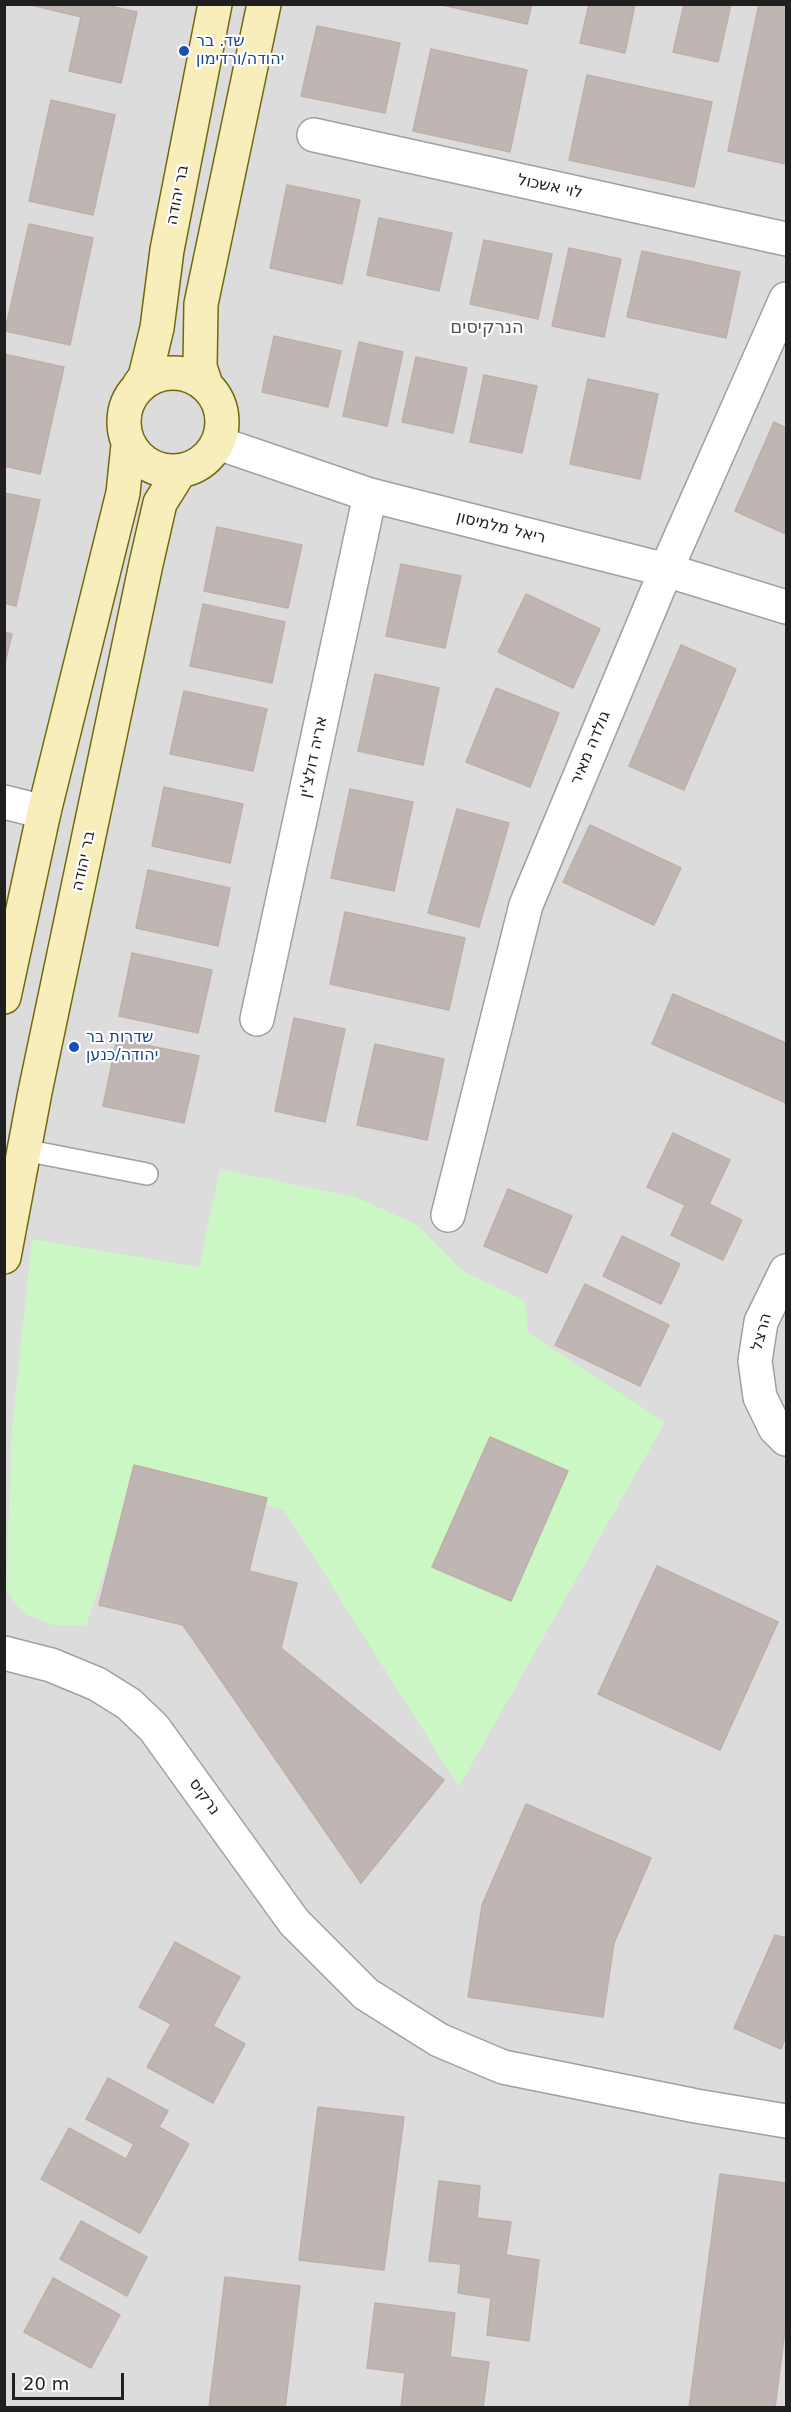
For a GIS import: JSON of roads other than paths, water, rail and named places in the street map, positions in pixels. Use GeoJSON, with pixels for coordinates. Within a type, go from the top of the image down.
{"type":"FeatureCollection","features":[{"type":"Feature","properties":{"kind":"street","name":"בר יהודה"},"geometry":{"type":"LineString","coordinates":[[139,385],[145,377],[157,328],[167,250],[215,4]]}},
{"type":"Feature","properties":{"kind":"street"},"geometry":{"type":"LineString","coordinates":[[128,445],[138,458],[151,466],[165,471],[180,471],[202,462],[218,443],[221,433],[221,412],[218,402],[206,385],[200,367],[201,304],[264,4]]}},
{"type":"Feature","properties":{"kind":"street","name":"לוי אשכול"},"geometry":{"type":"LineString","coordinates":[[314,135],[786,239]]}},
{"type":"Feature","properties":{"kind":"street","name":"גולדה מאיר"},"geometry":{"type":"LineString","coordinates":[[448,1215],[526,904],[666,570],[786,299]]}},
{"type":"Feature","properties":{"kind":"street"},"geometry":{"type":"LineString","coordinates":[[4,997],[44,813],[123,493],[128,445],[124,429],[124,413],[129,398],[139,385],[165,372],[194,377],[206,385]]}},
{"type":"Feature","properties":{"kind":"street","name":"ריאל מלמיסון"},"geometry":{"type":"LineString","coordinates":[[218,443],[370,495],[666,570],[786,607]]}},
{"type":"Feature","properties":{"kind":"street","name":"בר יהודה"},"geometry":{"type":"LineString","coordinates":[[4,1257],[24,1150],[146,564],[160,503],[180,471]]}},
{"type":"Feature","properties":{"kind":"street","name":"אריה דולצ'ין"},"geometry":{"type":"LineString","coordinates":[[257,1019],[370,495]]}},
{"type":"Feature","properties":{"kind":"street"},"geometry":{"type":"LineString","coordinates":[[4,802],[44,813]]}},
{"type":"Feature","properties":{"kind":"street","name":"הרצל"},"geometry":{"type":"LineString","coordinates":[[786,1271],[761,1322],[755,1361],[760,1397],[775,1428],[786,1439]]}},
{"type":"Feature","properties":{"kind":"street","name":"נרקיס"},"geometry":{"type":"LineString","coordinates":[[4,1653],[51,1665],[97,1684],[129,1704],[154,1728],[294,1922],[366,1994],[439,2040],[503,2067],[696,2106],[786,2121]]}},
{"type":"Feature","properties":{"kind":"lane"},"geometry":{"type":"LineString","coordinates":[[24,1150],[147,1174]]}},
{"type":"Feature","properties":{"kind":"place","name":"שד. בר יהודה/ורדימון"},"geometry":{"type":"Point","coordinates":[184,51]}},
{"type":"Feature","properties":{"kind":"place","name":"שדרות בר יהודה/כנען"},"geometry":{"type":"Point","coordinates":[74,1047]}},
{"type":"Feature","properties":{"kind":"district","name":"הנרקיסים"},"geometry":{"type":"Point","coordinates":[487,328]}}]}
